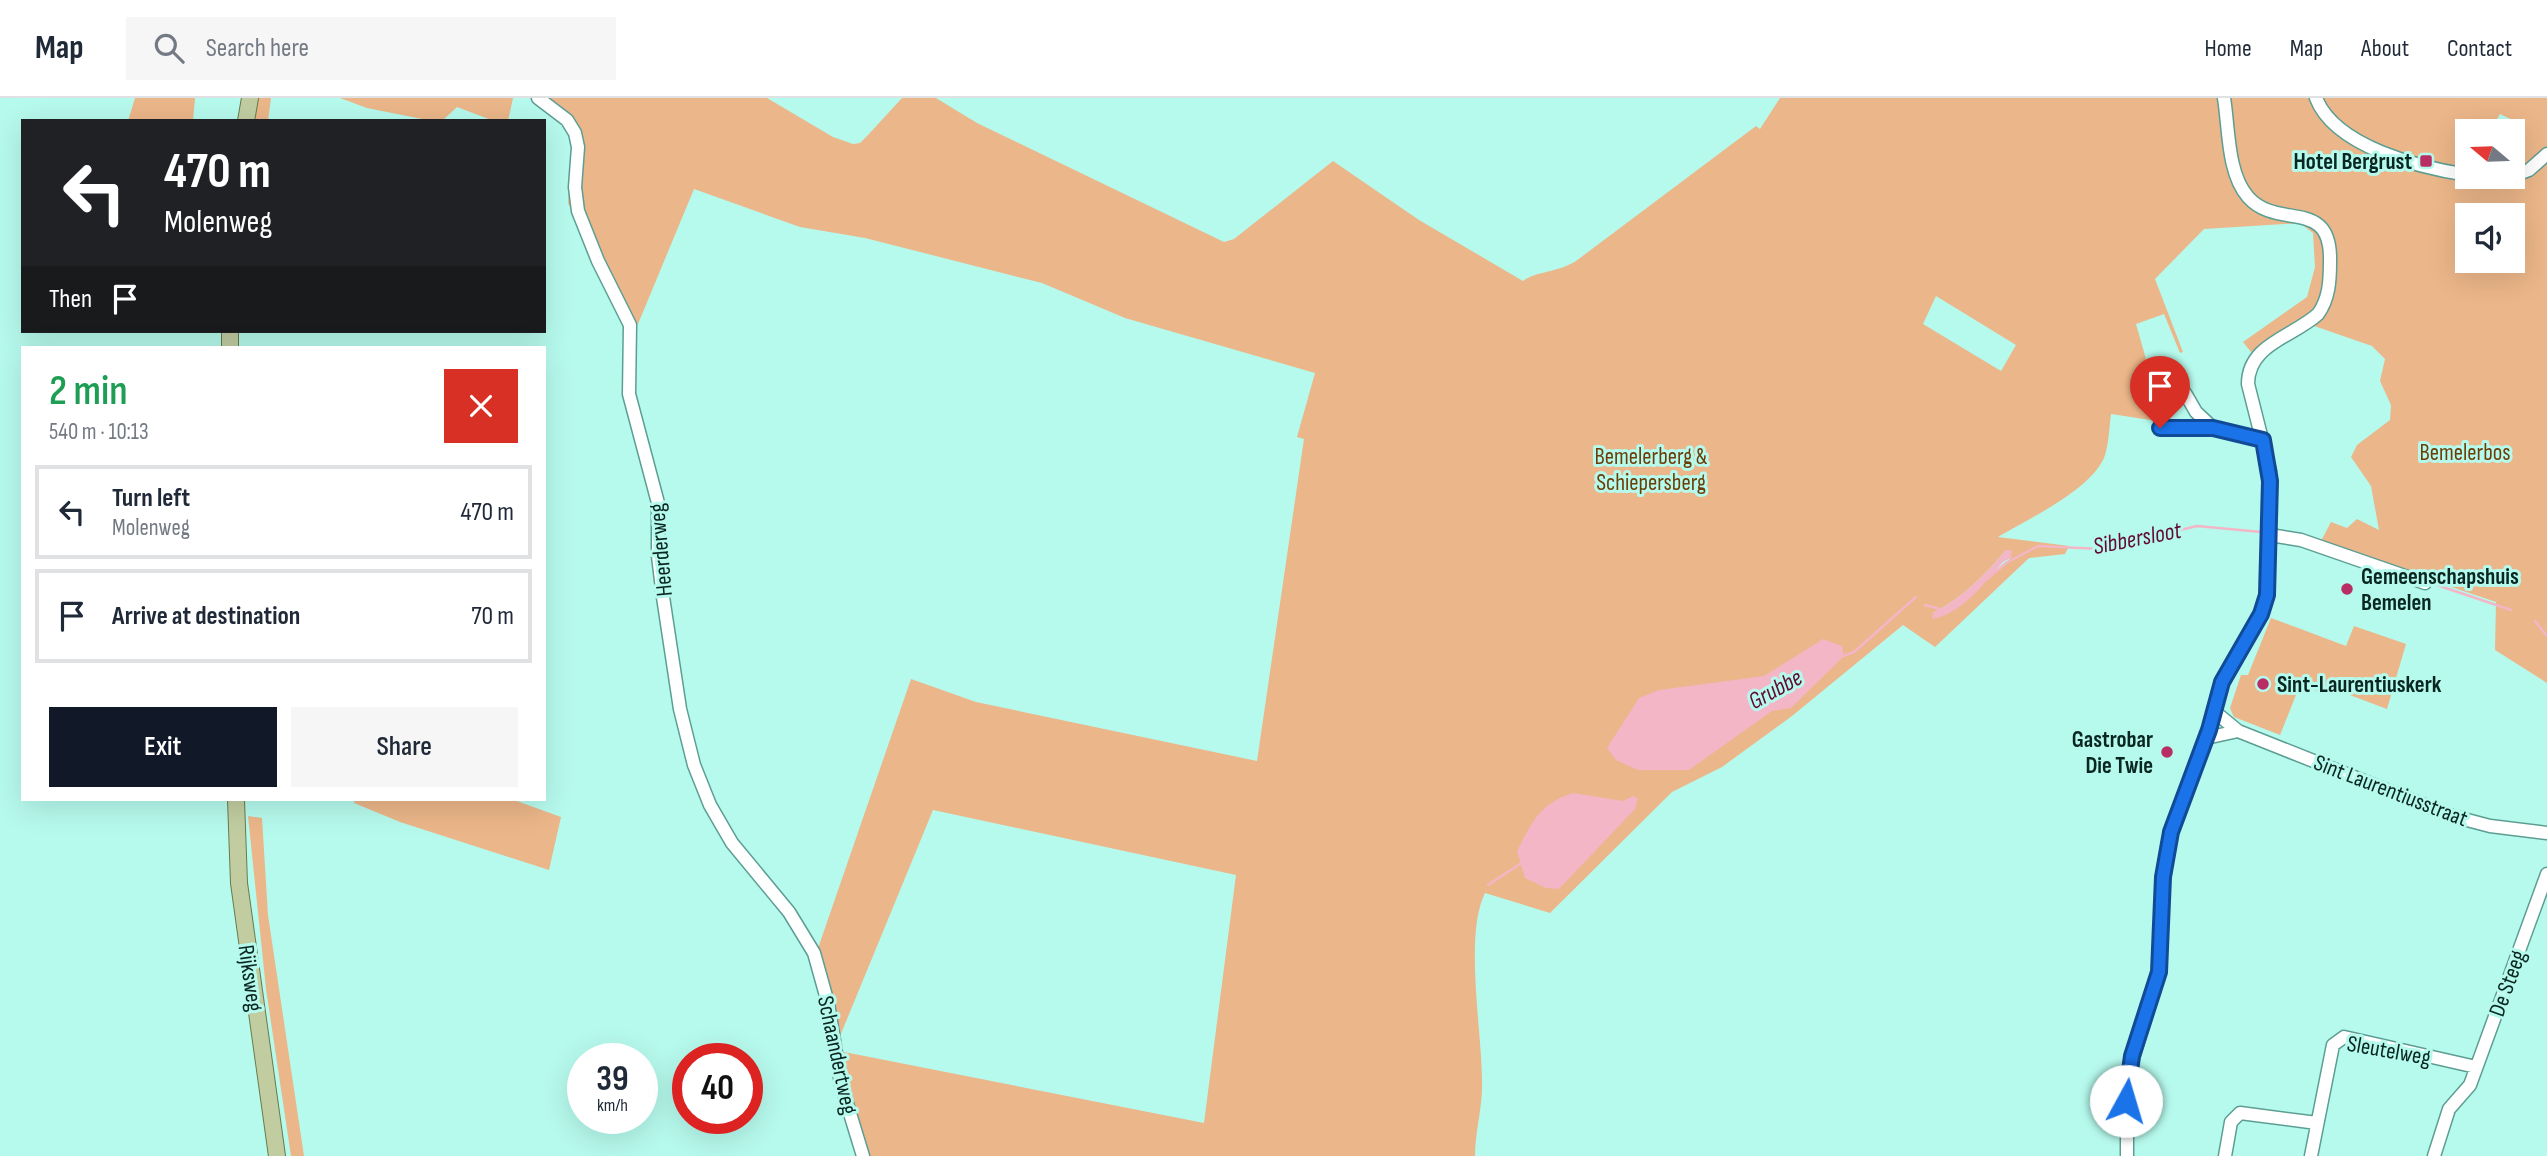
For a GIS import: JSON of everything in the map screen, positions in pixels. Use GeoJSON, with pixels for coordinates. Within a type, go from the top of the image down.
{"type":"FeatureCollection","features":[{"type":"Feature","properties":{"kind":"main road"},"geometry":{"type":"LineString","coordinates":[[246,119],[250,98]]}},
{"type":"Feature","properties":{"kind":"main road","name":"Rijksweg"},"geometry":{"type":"LineString","coordinates":[[236,801],[239,883],[277,1156]]}},
{"type":"Feature","properties":{"kind":"street","name":"Heerderweg"},"geometry":{"type":"LineString","coordinates":[[538,98],[567,120],[575,133],[578,147],[575,187],[578,211],[601,269],[629,321],[629,394],[658,503],[658,556],[665,608],[680,709],[694,765],[707,798],[732,843],[789,912],[814,953]]}},
{"type":"Feature","properties":{"kind":"street"},"geometry":{"type":"LineString","coordinates":[[2127,1156],[2127,1078],[2159,972],[2166,850],[2178,806],[2215,712],[2222,682],[2264,604],[2270,535],[2270,471],[2250,390],[2249,373],[2261,351],[2314,318],[2324,305],[2330,251],[2328,239],[2318,223],[2266,210],[2245,192],[2235,168],[2224,98]]}},
{"type":"Feature","properties":{"kind":"street"},"geometry":{"type":"LineString","coordinates":[[2316,98],[2332,122],[2351,137],[2412,163],[2455,172]]}},
{"type":"Feature","properties":{"kind":"street"},"geometry":{"type":"LineString","coordinates":[[2525,171],[2547,154]]}},
{"type":"Feature","properties":{"kind":"street"},"geometry":{"type":"LineString","coordinates":[[2185,393],[2196,412],[2213,428]]}},
{"type":"Feature","properties":{"kind":"street"},"geometry":{"type":"LineString","coordinates":[[2160,428],[2213,428],[2263,440]]}},
{"type":"Feature","properties":{"kind":"street"},"geometry":{"type":"LineString","coordinates":[[2270,535],[2301,540],[2425,583]]}},
{"type":"Feature","properties":{"kind":"street","name":"Sint Laurentiusstraat"},"geometry":{"type":"LineString","coordinates":[[2215,712],[2238,731],[2452,816],[2484,825],[2547,833]]}},
{"type":"Feature","properties":{"kind":"street"},"geometry":{"type":"LineString","coordinates":[[2206,738],[2238,731]]}},
{"type":"Feature","properties":{"kind":"street","name":"De Steeg"},"geometry":{"type":"LineString","coordinates":[[2434,1156],[2449,1109],[2467,1091],[2547,874]]}},
{"type":"Feature","properties":{"kind":"street","name":"Schaandertweg"},"geometry":{"type":"LineString","coordinates":[[814,953],[828,1003],[841,1084],[863,1156]]}},
{"type":"Feature","properties":{"kind":"street","name":"Sleutelweg"},"geometry":{"type":"LineString","coordinates":[[2311,1156],[2333,1045],[2338,1039],[2344,1037],[2476,1067]]}},
{"type":"Feature","properties":{"kind":"street"},"geometry":{"type":"LineString","coordinates":[[2225,1156],[2231,1122],[2240,1113],[2317,1123]]}},
{"type":"Feature","properties":{"kind":"green space"},"geometry":{"type":"Polygon","coordinates":[[[135,98],[195,98],[193,119],[129,119],[135,98]]]}},
{"type":"Feature","properties":{"kind":"green space"},"geometry":{"type":"Polygon","coordinates":[[[256,98],[271,98],[268,119],[252,119],[256,98]]]}},
{"type":"Feature","properties":{"kind":"green space"},"geometry":{"type":"Polygon","coordinates":[[[340,98],[513,98],[508,119],[489,119],[457,107],[444,119],[422,119],[367,108],[340,98]]]}},
{"type":"Feature","properties":{"kind":"green space"},"geometry":{"type":"Polygon","coordinates":[[[530,98],[767,98],[833,137],[853,144],[860,143],[902,98],[936,98],[977,123],[1224,242],[1234,239],[1333,161],[1419,220],[1523,281],[1576,261],[1756,126],[1760,129],[1780,98],[2547,98],[2547,683],[2495,650],[2496,602],[2320,543],[2331,522],[2347,528],[2357,519],[2379,530],[2371,486],[2351,457],[2357,445],[2390,420],[2391,405],[2380,381],[2385,359],[2372,346],[2297,320],[2251,352],[2243,342],[2307,297],[2315,267],[2313,233],[2300,223],[2204,229],[2155,279],[2183,352],[2180,353],[2164,314],[2136,324],[2164,422],[2111,414],[2106,453],[2085,482],[2057,503],[1998,537],[2069,546],[2065,554],[2029,558],[1935,647],[1903,625],[1792,716],[1722,767],[1672,792],[1550,913],[1485,893],[1479,911],[1475,958],[1482,1090],[1475,1156],[867,1156],[839,1051],[1204,1123],[1236,875],[933,810],[838,1041],[816,954],[911,679],[976,702],[1257,761],[1304,439],[1297,437],[1315,373],[1125,318],[1042,283],[865,238],[800,227],[694,189],[638,324],[626,328],[568,203],[572,134],[544,105],[530,98]],[[1936,296],[1923,324],[2001,371],[2016,345],[1936,296]],[[2006,550],[1963,594],[1933,613],[1937,618],[2011,558],[2006,550]]]}},
{"type":"Feature","properties":{"kind":"green space"},"geometry":{"type":"Polygon","coordinates":[[[2271,618],[2346,646],[2354,626],[2406,644],[2387,709],[2323,685],[2320,692],[2300,685],[2280,735],[2234,717],[2230,708],[2241,675],[2248,675],[2271,618]]]}},
{"type":"Feature","properties":{"kind":"green space"},"geometry":{"type":"Polygon","coordinates":[[[517,801],[561,817],[549,870],[400,822],[354,803],[517,801]]]}},
{"type":"Feature","properties":{"kind":"green space"},"geometry":{"type":"Polygon","coordinates":[[[248,816],[262,818],[268,915],[304,1156],[291,1156],[266,989],[248,816]]]}},
{"type":"Feature","properties":{"kind":"water"},"geometry":{"type":"Polygon","coordinates":[[[2006,550],[2012,550],[2011,558],[2003,562],[1971,597],[1953,611],[1932,619],[1933,613],[1972,586],[2006,550]]]}},
{"type":"Feature","properties":{"kind":"water"},"geometry":{"type":"Polygon","coordinates":[[[1823,639],[1842,646],[1844,656],[1791,708],[1772,711],[1689,770],[1638,770],[1616,760],[1607,748],[1639,698],[1659,690],[1764,676],[1823,639]]]}},
{"type":"Feature","properties":{"kind":"water"},"geometry":{"type":"Polygon","coordinates":[[[1573,793],[1623,801],[1633,796],[1638,799],[1635,809],[1559,889],[1546,888],[1525,878],[1517,851],[1538,815],[1552,802],[1573,793]]]}},
{"type":"Feature","properties":{"kind":"waterway","name":"Sibbersloot"},"geometry":{"type":"LineString","coordinates":[[1987,579],[2006,563],[2038,546],[2101,549],[2197,526],[2261,532]]}},
{"type":"Feature","properties":{"kind":"waterway","name":"Sibbersloot"},"geometry":{"type":"LineString","coordinates":[[2428,582],[2511,610]]}},
{"type":"Feature","properties":{"kind":"waterway","name":"Grubbe"},"geometry":{"type":"LineString","coordinates":[[1843,656],[1854,652],[1916,597]]}},
{"type":"Feature","properties":{"kind":"waterway","name":"Grubbe"},"geometry":{"type":"LineString","coordinates":[[1925,605],[1944,610]]}},
{"type":"Feature","properties":{"kind":"waterway","name":"Sibbersloot"},"geometry":{"type":"LineString","coordinates":[[2535,621],[2547,636]]}},
{"type":"Feature","properties":{"kind":"waterway","name":"Grubbe"},"geometry":{"type":"LineString","coordinates":[[1488,885],[1523,862]]}},
{"type":"Feature","properties":{"kind":"place","name":"Hotel Bergrust"},"geometry":{"type":"Point","coordinates":[2426,161]}},
{"type":"Feature","properties":{"kind":"place","name":"Gemeenschapshuis Bemelen"},"geometry":{"type":"Point","coordinates":[2347,589]}},
{"type":"Feature","properties":{"kind":"place","name":"Sint-Laurentiuskerk"},"geometry":{"type":"Point","coordinates":[2263,684]}},
{"type":"Feature","properties":{"kind":"place","name":"Gastrobar Die Twie"},"geometry":{"type":"Point","coordinates":[2167,752]}},
{"type":"Feature","properties":{"kind":"route"},"geometry":{"type":"LineString","coordinates":[[2126,1101],[2132,1056],[2153,997],[2161,961],[2163,877],[2178,806],[2209,730],[2222,682],[2261,614],[2269,581],[2270,481],[2263,440],[2213,428],[2160,428]]}},
{"type":"Feature","properties":{"kind":"park label","name":"Bemelerbos"},"geometry":{"type":"Point","coordinates":[2465,452]}},
{"type":"Feature","properties":{"kind":"park label","name":"Bemelerberg & Schiepersberg"},"geometry":{"type":"Point","coordinates":[1651,469]}}]}
